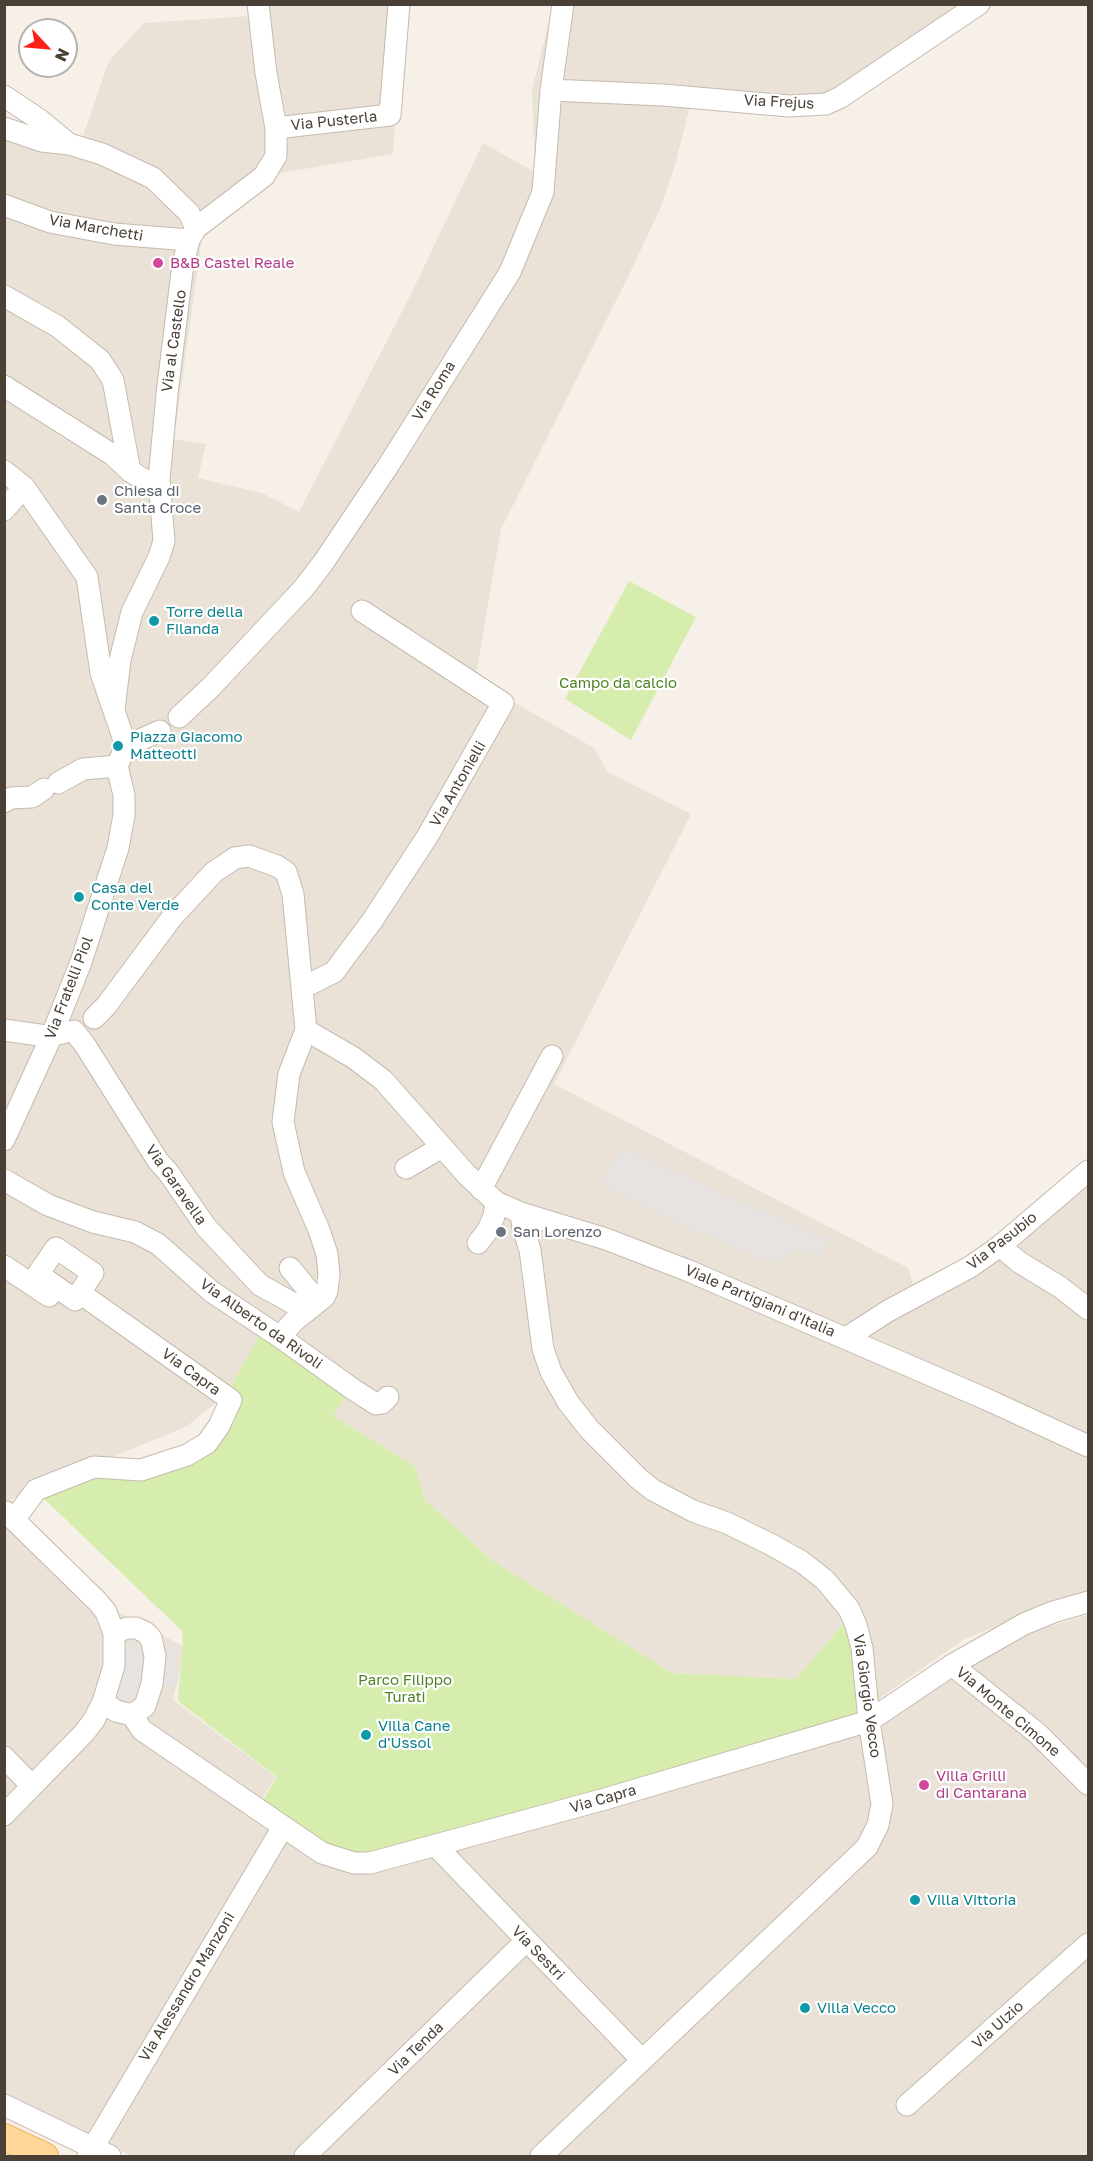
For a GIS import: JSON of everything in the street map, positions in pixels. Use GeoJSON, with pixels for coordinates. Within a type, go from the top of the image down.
{"type":"FeatureCollection","features":[{"type":"Feature","properties":{"kind":"main road"},"geometry":{"type":"LineString","coordinates":[[4,2137],[45,2157]]}},
{"type":"Feature","properties":{"kind":"street"},"geometry":{"type":"LineString","coordinates":[[4,128],[42,141],[69,144],[102,154],[153,178],[189,213],[193,234],[264,176],[276,156],[276,128],[266,73],[258,4]]}},
{"type":"Feature","properties":{"kind":"street","name":"Via Pusterla"},"geometry":{"type":"LineString","coordinates":[[276,128],[390,115],[399,4]]}},
{"type":"Feature","properties":{"kind":"street","name":"Via Roma"},"geometry":{"type":"LineString","coordinates":[[178,717],[210,688],[303,589],[323,563],[388,466],[504,283],[543,192],[551,90],[562,4]]}},
{"type":"Feature","properties":{"kind":"street","name":"Via Frejus"},"geometry":{"type":"LineString","coordinates":[[551,90],[663,95],[789,106],[826,104],[841,97],[979,4]]}},
{"type":"Feature","properties":{"kind":"street"},"geometry":{"type":"LineString","coordinates":[[4,96],[40,120],[69,144]]}},
{"type":"Feature","properties":{"kind":"street","name":"Via Marchetti"},"geometry":{"type":"LineString","coordinates":[[4,205],[50,222],[114,234],[193,234]]}},
{"type":"Feature","properties":{"kind":"street","name":"Via al Castello"},"geometry":{"type":"LineString","coordinates":[[114,710],[120,660],[132,612],[159,557],[164,541],[160,486],[167,394],[183,264],[193,234]]}},
{"type":"Feature","properties":{"kind":"street"},"geometry":{"type":"LineString","coordinates":[[4,296],[57,326],[100,360],[113,380],[130,471]]}},
{"type":"Feature","properties":{"kind":"street"},"geometry":{"type":"LineString","coordinates":[[4,386],[113,455],[146,482],[160,486]]}},
{"type":"Feature","properties":{"kind":"street"},"geometry":{"type":"LineString","coordinates":[[4,471],[24,487],[87,577],[101,673],[126,746]]}},
{"type":"Feature","properties":{"kind":"street"},"geometry":{"type":"LineString","coordinates":[[4,510],[24,487]]}},
{"type":"Feature","properties":{"kind":"street","name":"Via Antonielli"},"geometry":{"type":"LineString","coordinates":[[302,988],[334,972],[372,921],[427,837],[503,703],[362,611]]}},
{"type":"Feature","properties":{"kind":"street"},"geometry":{"type":"LineString","coordinates":[[4,802],[11,798],[32,797],[83,769],[117,766],[126,746],[160,731]]}},
{"type":"Feature","properties":{"kind":"street","name":"Via Fratelli Piol"},"geometry":{"type":"LineString","coordinates":[[4,1140],[52,1035],[81,962],[118,848],[124,815],[123,795],[117,766]]}},
{"type":"Feature","properties":{"kind":"street"},"geometry":{"type":"LineString","coordinates":[[4,1030],[46,1036],[83,1025],[120,988],[173,916],[214,872],[235,858],[249,856],[266,861],[286,872],[293,894],[306,1030],[289,1074],[283,1122],[294,1172],[319,1230],[327,1254],[329,1274],[324,1297],[294,1321],[280,1337]]}},
{"type":"Feature","properties":{"kind":"street","name":"Via Garavella"},"geometry":{"type":"LineString","coordinates":[[83,1025],[85,1045],[158,1161],[206,1227],[260,1285],[312,1307]]}},
{"type":"Feature","properties":{"kind":"street","name":"Viale Partigiani d'Italia"},"geometry":{"type":"LineString","coordinates":[[306,1030],[354,1058],[383,1080],[488,1196],[521,1213],[633,1249],[846,1338],[1089,1446]]}},
{"type":"Feature","properties":{"kind":"street"},"geometry":{"type":"LineString","coordinates":[[478,1243],[488,1230],[494,1216],[488,1196],[552,1056]]}},
{"type":"Feature","properties":{"kind":"street"},"geometry":{"type":"LineString","coordinates":[[406,1168],[442,1147]]}},
{"type":"Feature","properties":{"kind":"street","name":"Via Pasubio"},"geometry":{"type":"LineString","coordinates":[[846,1338],[888,1311],[970,1267],[1000,1246],[1089,1171]]}},
{"type":"Feature","properties":{"kind":"street","name":"Via Alberto da Rivoli"},"geometry":{"type":"LineString","coordinates":[[4,1180],[48,1205],[93,1222],[135,1232],[158,1244],[212,1292],[376,1404],[382,1403],[388,1397]]}},
{"type":"Feature","properties":{"kind":"street","name":"Via Giorgio Vecco"},"geometry":{"type":"LineString","coordinates":[[521,1213],[530,1250],[543,1349],[551,1372],[568,1402],[589,1429],[653,1490],[693,1511],[727,1523],[802,1562],[825,1580],[849,1609],[862,1648],[869,1721],[882,1804],[878,1825],[870,1841],[541,2157]]}},
{"type":"Feature","properties":{"kind":"street"},"geometry":{"type":"LineString","coordinates":[[1000,1246],[1019,1263],[1060,1287],[1089,1310]]}},
{"type":"Feature","properties":{"kind":"street"},"geometry":{"type":"LineString","coordinates":[[4,1266],[51,1298]]}},
{"type":"Feature","properties":{"kind":"street"},"geometry":{"type":"LineString","coordinates":[[290,1268],[312,1307]]}},
{"type":"Feature","properties":{"kind":"street","name":"Via Capra"},"geometry":{"type":"LineString","coordinates":[[80,1293],[231,1400],[219,1426],[207,1443],[187,1455],[141,1470],[94,1467],[36,1490],[9,1515],[98,1602],[106,1612],[114,1633]]}},
{"type":"Feature","properties":{"kind":"street","name":"Via Capra"},"geometry":{"type":"LineString","coordinates":[[132,1715],[142,1730],[322,1853],[354,1863],[387,1860],[869,1721],[952,1665],[1024,1624],[1053,1612],[1089,1602]]}},
{"type":"Feature","properties":{"kind":"street"},"geometry":{"type":"LineString","coordinates":[[4,1815],[94,1720],[103,1702],[114,1666],[114,1633],[127,1628],[136,1628],[145,1632],[155,1647],[154,1671],[145,1706],[132,1715],[116,1711],[103,1702]]}},
{"type":"Feature","properties":{"kind":"street","name":"Via Monte Cimone"},"geometry":{"type":"LineString","coordinates":[[952,1665],[1037,1733],[1089,1784]]}},
{"type":"Feature","properties":{"kind":"street"},"geometry":{"type":"LineString","coordinates":[[4,1757],[32,1786]]}},
{"type":"Feature","properties":{"kind":"street","name":"Via Alessandro Manzoni"},"geometry":{"type":"LineString","coordinates":[[96,2154],[283,1827]]}},
{"type":"Feature","properties":{"kind":"street","name":"Via Sestri"},"geometry":{"type":"LineString","coordinates":[[436,1846],[642,2060]]}},
{"type":"Feature","properties":{"kind":"street","name":"Via Tenda"},"geometry":{"type":"LineString","coordinates":[[305,2157],[526,1941]]}},
{"type":"Feature","properties":{"kind":"street","name":"Via Ulzio"},"geometry":{"type":"LineString","coordinates":[[907,2105],[1089,1944]]}},
{"type":"Feature","properties":{"kind":"street"},"geometry":{"type":"LineString","coordinates":[[4,2105],[96,2154]]}},
{"type":"Feature","properties":{"kind":"shaded area"},"geometry":{"type":"Polygon","coordinates":[[[251,5],[402,5],[393,154],[275,174],[202,238],[174,439],[206,444],[198,478],[262,493],[299,512],[413,290],[483,143],[535,172],[532,90],[553,5],[994,5],[830,111],[815,116],[798,116],[693,103],[690,106],[674,169],[660,209],[501,529],[475,680],[594,748],[608,772],[691,814],[554,1084],[908,1268],[914,1288],[976,1256],[1088,1162],[1088,1593],[1026,1614],[963,1640],[880,1698],[855,1610],[796,1679],[672,1673],[493,1561],[425,1500],[415,1466],[333,1416],[348,1391],[263,1329],[226,1395],[187,1426],[10,1500],[120,1613],[185,1647],[173,1700],[276,1777],[257,1807],[281,1824],[91,2139],[4,2093],[4,131],[77,153],[109,61],[144,23],[251,16],[251,5]]]}},
{"type":"Feature","properties":{"kind":"shaded area"},"geometry":{"type":"Polygon","coordinates":[[[622,1146],[718,1192],[828,1239],[820,1258],[797,1249],[774,1264],[684,1225],[601,1184],[622,1146]]]}},
{"type":"Feature","properties":{"kind":"shaded area"},"geometry":{"type":"Polygon","coordinates":[[[1088,1615],[1088,2156],[132,2156],[107,2145],[285,1829],[869,1721],[1019,1635],[1088,1615]]]}},
{"type":"Feature","properties":{"kind":"shaded area"},"geometry":{"type":"Polygon","coordinates":[[[127,1642],[137,1649],[139,1642],[150,1651],[138,1706],[128,1698],[127,1703],[116,1695],[127,1642]]]}},
{"type":"Feature","properties":{"kind":"shaded area"},"geometry":{"type":"Polygon","coordinates":[[[176,1646],[178,1685],[164,1686],[162,1647],[176,1646]]]}},
{"type":"Feature","properties":{"kind":"green space","name":"Campo da calcio"},"geometry":{"type":"Polygon","coordinates":[[[629,581],[696,617],[631,740],[565,699],[629,581]]]}},
{"type":"Feature","properties":{"kind":"green space","name":"Parco Filippo Turati"},"geometry":{"type":"Polygon","coordinates":[[[263,1329],[349,1391],[333,1416],[415,1466],[425,1500],[493,1561],[672,1673],[796,1679],[855,1610],[880,1698],[869,1719],[388,1855],[344,1857],[260,1805],[277,1777],[179,1702],[182,1631],[37,1492],[94,1469],[142,1472],[209,1443],[226,1395],[263,1329]]]}},
{"type":"Feature","properties":{"kind":"place","name":"B&B Castel Reale"},"geometry":{"type":"Point","coordinates":[158,263]}},
{"type":"Feature","properties":{"kind":"place","name":"Chiesa di Santa Croce"},"geometry":{"type":"Point","coordinates":[102,500]}},
{"type":"Feature","properties":{"kind":"place","name":"Torre della Filanda"},"geometry":{"type":"Point","coordinates":[154,621]}},
{"type":"Feature","properties":{"kind":"place","name":"Piazza Giacomo Matteotti"},"geometry":{"type":"Point","coordinates":[118,746]}},
{"type":"Feature","properties":{"kind":"place","name":"Casa del Conte Verde"},"geometry":{"type":"Point","coordinates":[79,897]}},
{"type":"Feature","properties":{"kind":"place","name":"San Lorenzo"},"geometry":{"type":"Point","coordinates":[501,1232]}},
{"type":"Feature","properties":{"kind":"place","name":"Villa Cane d'Ussol"},"geometry":{"type":"Point","coordinates":[366,1735]}},
{"type":"Feature","properties":{"kind":"place","name":"Villa Grilli di Cantarana"},"geometry":{"type":"Point","coordinates":[924,1785]}},
{"type":"Feature","properties":{"kind":"place","name":"Villa Vittoria"},"geometry":{"type":"Point","coordinates":[915,1900]}},
{"type":"Feature","properties":{"kind":"place","name":"Villa Vecco"},"geometry":{"type":"Point","coordinates":[805,2008]}}]}
